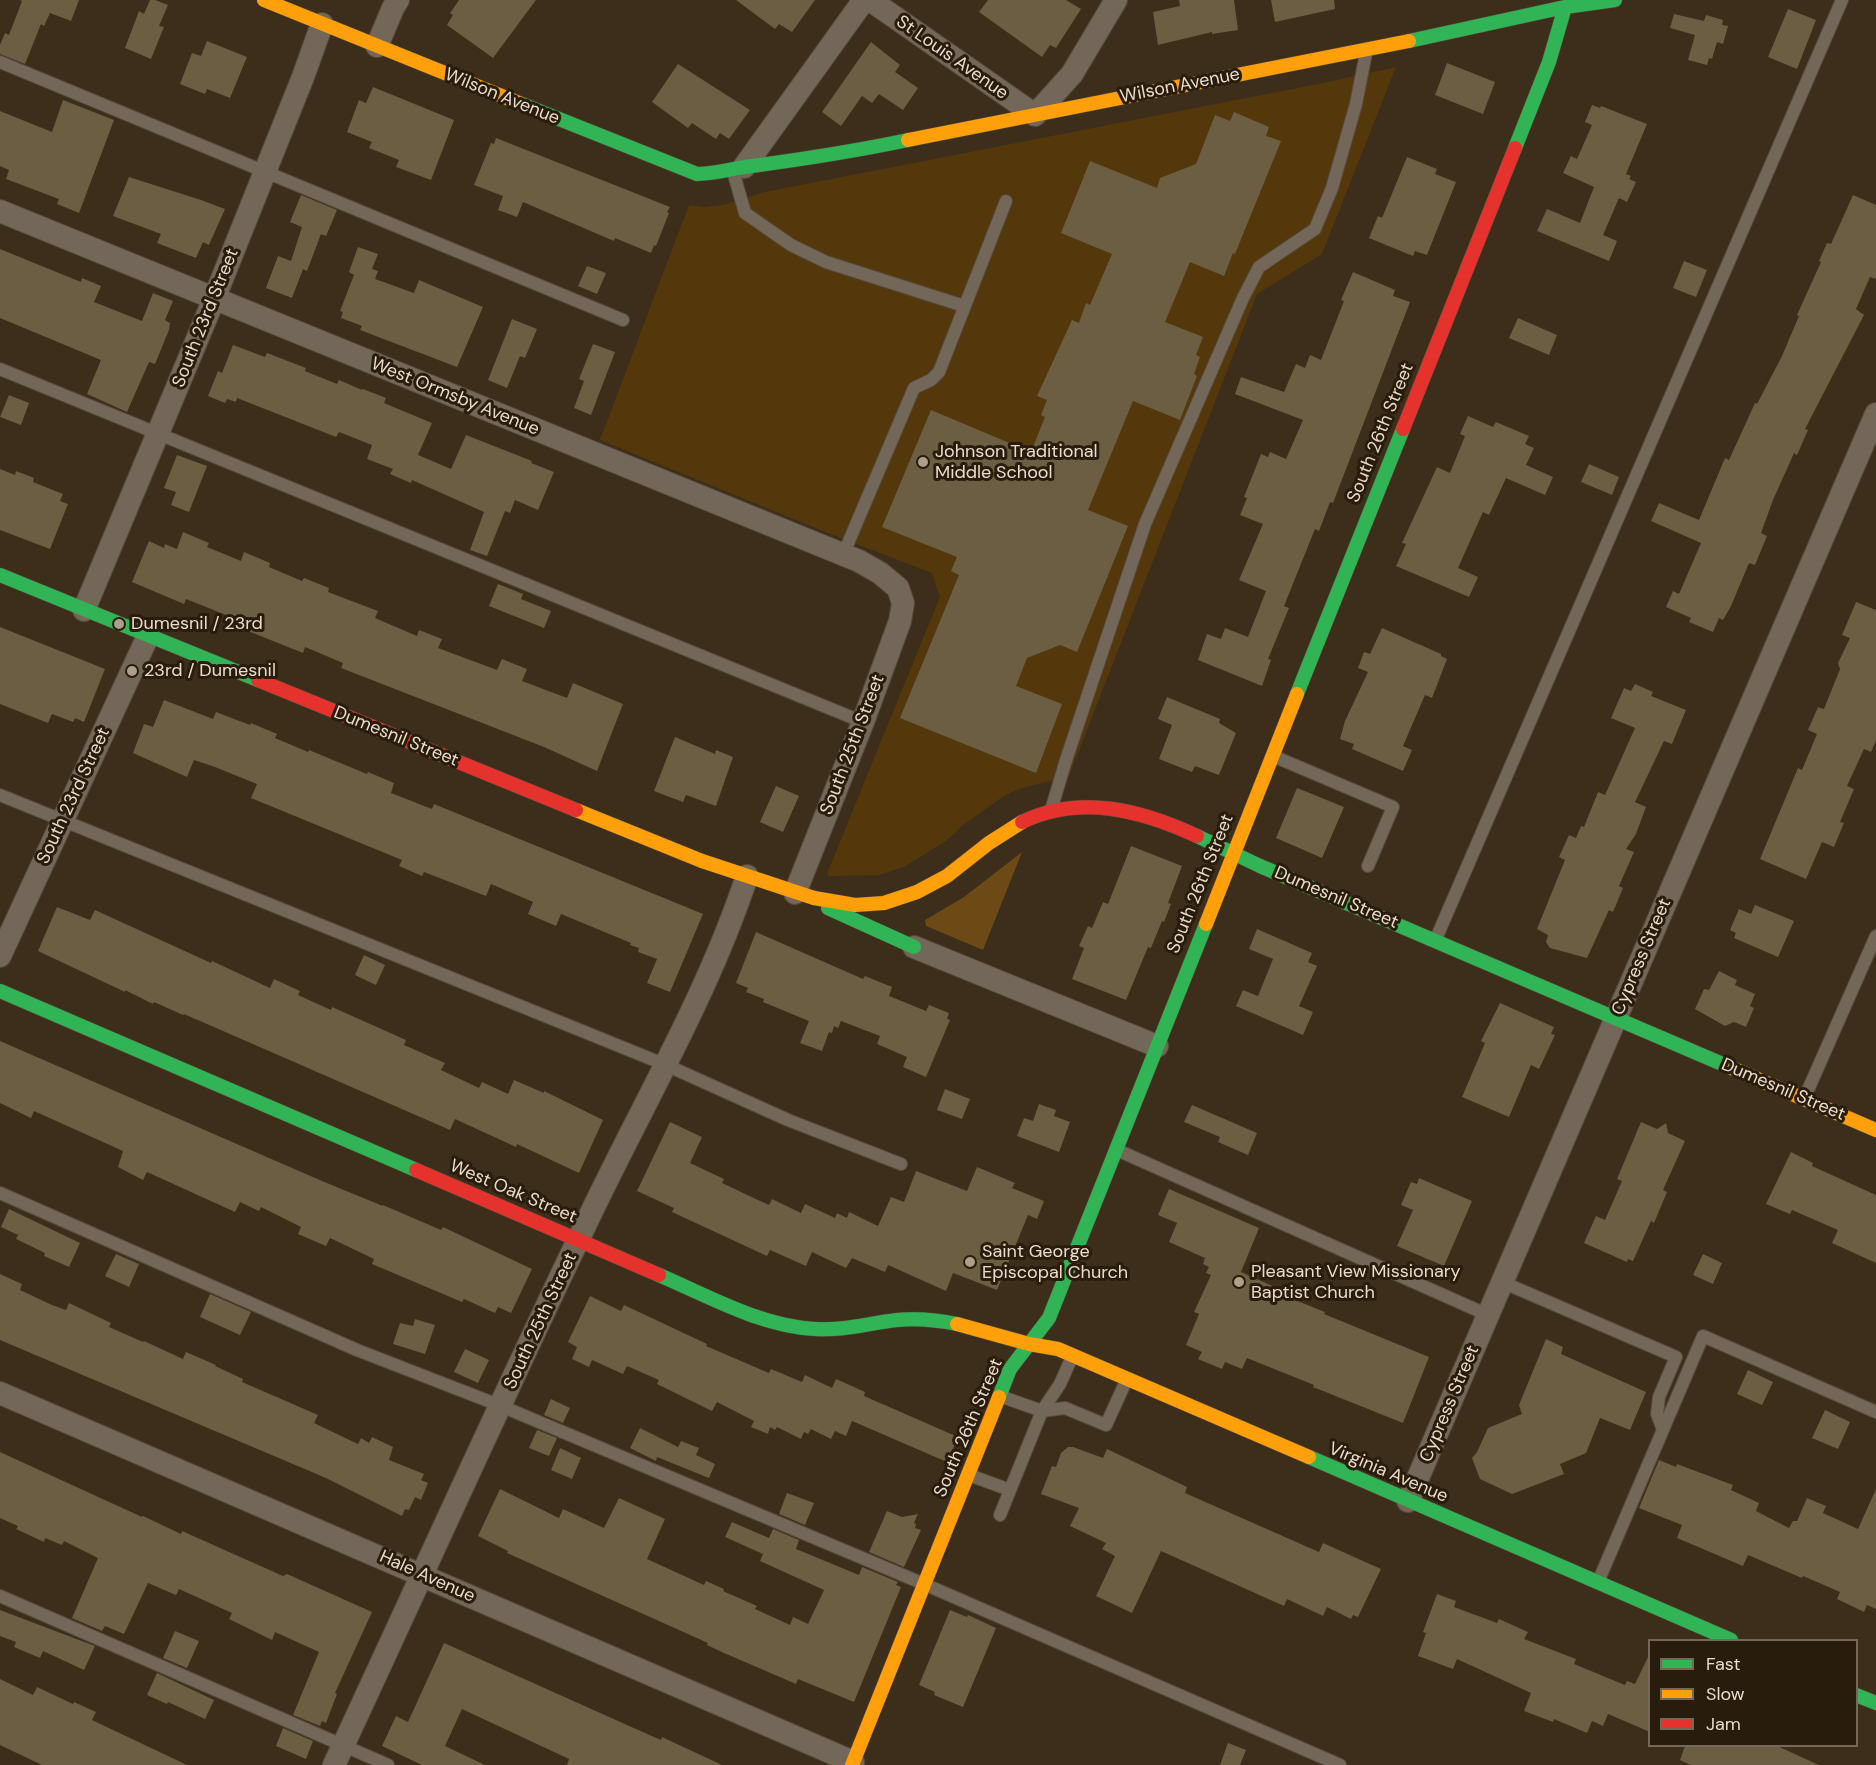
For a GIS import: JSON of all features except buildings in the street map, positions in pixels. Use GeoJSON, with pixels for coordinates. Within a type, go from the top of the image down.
{"type":"FeatureCollection","features":[{"type":"Feature","properties":{"kind":"main road","name":"Wilson Avenue"},"geometry":{"type":"LineString","coordinates":[[264,0],[697,174],[839,154],[1565,7],[1616,0]]}},
{"type":"Feature","properties":{"kind":"main road","name":"South 26th Street"},"geometry":{"type":"LineString","coordinates":[[852,1764],[1010,1369],[1049,1318],[1548,62],[1565,7]]}},
{"type":"Feature","properties":{"kind":"main road","name":"Dumesnil Street"},"geometry":{"type":"LineString","coordinates":[[0,575],[690,856],[795,893],[914,947]]}},
{"type":"Feature","properties":{"kind":"main road","name":"Dumesnil Street"},"geometry":{"type":"LineString","coordinates":[[795,893],[857,905],[896,900],[941,881],[1006,830],[1036,815],[1089,805],[1132,811],[1173,826],[1876,1130]]}},
{"type":"Feature","properties":{"kind":"main road","name":"West Oak Street"},"geometry":{"type":"LineString","coordinates":[[0,991],[759,1318],[795,1327],[831,1329],[898,1320],[929,1319],[967,1326],[1029,1344]]}},
{"type":"Feature","properties":{"kind":"main road","name":"Virginia Avenue"},"geometry":{"type":"LineString","coordinates":[[1029,1344],[1058,1349],[1726,1639]]}},
{"type":"Feature","properties":{"kind":"main road"},"geometry":{"type":"LineString","coordinates":[[1858,1695],[1876,1703]]}},
{"type":"Feature","properties":{"kind":"street"},"geometry":{"type":"LineString","coordinates":[[377,46],[398,0]]}},
{"type":"Feature","properties":{"kind":"street"},"geometry":{"type":"LineString","coordinates":[[739,169],[864,0]]}},
{"type":"Feature","properties":{"kind":"street","name":"St Louis Avenue"},"geometry":{"type":"LineString","coordinates":[[870,0],[1035,115]]}},
{"type":"Feature","properties":{"kind":"street"},"geometry":{"type":"LineString","coordinates":[[1035,115],[1072,74],[1116,0]]}},
{"type":"Feature","properties":{"kind":"street","name":"South 23rd Street"},"geometry":{"type":"LineString","coordinates":[[84,610],[214,298],[322,24]]}},
{"type":"Feature","properties":{"kind":"street","name":"West Ormsby Avenue"},"geometry":{"type":"LineString","coordinates":[[0,212],[843,555],[880,573],[898,588],[902,595]]}},
{"type":"Feature","properties":{"kind":"street","name":"Cypress Street"},"geometry":{"type":"LineString","coordinates":[[1408,1501],[1876,414]]}},
{"type":"Feature","properties":{"kind":"street","name":"South 25th Street"},"geometry":{"type":"LineString","coordinates":[[795,893],[863,722],[900,621],[902,595]]}},
{"type":"Feature","properties":{"kind":"street","name":"South 23rd Street"},"geometry":{"type":"LineString","coordinates":[[0,956],[148,636]]}},
{"type":"Feature","properties":{"kind":"street","name":"South 25th Street"},"geometry":{"type":"LineString","coordinates":[[338,1755],[579,1239],[679,1041],[736,911],[747,876]]}},
{"type":"Feature","properties":{"kind":"street","name":"Dumesnil Street"},"geometry":{"type":"LineString","coordinates":[[914,947],[1157,1046]]}},
{"type":"Feature","properties":{"kind":"street","name":"Hale Avenue"},"geometry":{"type":"LineString","coordinates":[[0,1393],[852,1764]]}},
{"type":"Feature","properties":{"kind":"lane"},"geometry":{"type":"LineString","coordinates":[[1435,941],[1842,0]]}},
{"type":"Feature","properties":{"kind":"lane"},"geometry":{"type":"LineString","coordinates":[[1051,812],[1066,760],[1145,524],[1258,267],[1315,230],[1332,188],[1356,104],[1366,49]]}},
{"type":"Feature","properties":{"kind":"lane"},"geometry":{"type":"LineString","coordinates":[[0,62],[623,320]]}},
{"type":"Feature","properties":{"kind":"lane"},"geometry":{"type":"LineString","coordinates":[[739,169],[745,213],[791,244],[826,262],[964,306]]}},
{"type":"Feature","properties":{"kind":"lane"},"geometry":{"type":"LineString","coordinates":[[843,555],[914,388],[931,380],[939,372],[1006,201]]}},
{"type":"Feature","properties":{"kind":"lane"},"geometry":{"type":"LineString","coordinates":[[0,369],[863,722]]}},
{"type":"Feature","properties":{"kind":"lane"},"geometry":{"type":"LineString","coordinates":[[1272,756],[1393,807],[1368,866]]}},
{"type":"Feature","properties":{"kind":"lane"},"geometry":{"type":"LineString","coordinates":[[0,795],[666,1065],[788,1120],[901,1164]]}},
{"type":"Feature","properties":{"kind":"lane"},"geometry":{"type":"LineString","coordinates":[[1804,1099],[1876,936]]}},
{"type":"Feature","properties":{"kind":"lane"},"geometry":{"type":"LineString","coordinates":[[1116,1150],[1488,1315]]}},
{"type":"Feature","properties":{"kind":"lane"},"geometry":{"type":"LineString","coordinates":[[0,1193],[357,1350],[501,1406],[924,1584],[1340,1765]]}},
{"type":"Feature","properties":{"kind":"lane"},"geometry":{"type":"LineString","coordinates":[[1502,1282],[1676,1358],[1659,1397],[1657,1413],[1663,1430]]}},
{"type":"Feature","properties":{"kind":"lane"},"geometry":{"type":"LineString","coordinates":[[1598,1583],[1703,1336],[1876,1412]]}},
{"type":"Feature","properties":{"kind":"lane"},"geometry":{"type":"LineString","coordinates":[[1000,1515],[1042,1411],[1060,1384],[1073,1356]]}},
{"type":"Feature","properties":{"kind":"lane"},"geometry":{"type":"LineString","coordinates":[[999,1396],[1042,1411],[1065,1408],[1106,1425],[1126,1379]]}},
{"type":"Feature","properties":{"kind":"lane"},"geometry":{"type":"LineString","coordinates":[[968,1475],[1010,1490]]}},
{"type":"Feature","properties":{"kind":"lane"},"geometry":{"type":"LineString","coordinates":[[0,1596],[338,1755],[388,1765]]}},
{"type":"Feature","properties":{"kind":"shaded area","name":"Johnson Traditional Middle School"},"geometry":{"type":"Polygon","coordinates":[[[1396,67],[1322,254],[1257,294],[1069,776],[1019,789],[1004,796],[963,825],[946,841],[904,867],[879,875],[829,876],[827,874],[940,597],[932,573],[600,440],[689,205],[704,207],[723,205],[765,192],[1396,67]]]}},
{"type":"Feature","properties":{"kind":"shaded area"},"geometry":{"type":"Polygon","coordinates":[[[1022,852],[983,950],[926,926],[925,920],[964,897],[1022,852]]]}},
{"type":"Feature","properties":{"kind":"traffic: fast"},"geometry":{"type":"LineString","coordinates":[[1409,41],[1565,7],[1615,0]]}},
{"type":"Feature","properties":{"kind":"traffic: fast"},"geometry":{"type":"LineString","coordinates":[[1515,148],[1549,62],[1565,7]]}},
{"type":"Feature","properties":{"kind":"traffic: fast"},"geometry":{"type":"LineString","coordinates":[[519,103],[697,174],[830,155],[908,140]]}},
{"type":"Feature","properties":{"kind":"traffic: fast"},"geometry":{"type":"LineString","coordinates":[[1297,694],[1403,429]]}},
{"type":"Feature","properties":{"kind":"traffic: fast"},"geometry":{"type":"LineString","coordinates":[[0,575],[258,680]]}},
{"type":"Feature","properties":{"kind":"traffic: fast"},"geometry":{"type":"LineString","coordinates":[[1197,836],[1260,866],[1734,1069]]}},
{"type":"Feature","properties":{"kind":"traffic: fast"},"geometry":{"type":"LineString","coordinates":[[828,908],[914,947]]}},
{"type":"Feature","properties":{"kind":"traffic: fast"},"geometry":{"type":"LineString","coordinates":[[999,1397],[1010,1369],[1049,1318],[1206,924]]}},
{"type":"Feature","properties":{"kind":"traffic: fast"},"geometry":{"type":"LineString","coordinates":[[0,991],[416,1170]]}},
{"type":"Feature","properties":{"kind":"traffic: fast"},"geometry":{"type":"LineString","coordinates":[[659,1275],[735,1309],[795,1327],[835,1329],[912,1319],[957,1324]]}},
{"type":"Feature","properties":{"kind":"traffic: fast"},"geometry":{"type":"LineString","coordinates":[[1309,1457],[1729,1639]]}},
{"type":"Feature","properties":{"kind":"traffic: fast"},"geometry":{"type":"LineString","coordinates":[[1858,1696],[1876,1703]]}},
{"type":"Feature","properties":{"kind":"traffic: slow"},"geometry":{"type":"LineString","coordinates":[[264,0],[519,103]]}},
{"type":"Feature","properties":{"kind":"traffic: slow"},"geometry":{"type":"LineString","coordinates":[[908,140],[1409,41]]}},
{"type":"Feature","properties":{"kind":"traffic: slow"},"geometry":{"type":"LineString","coordinates":[[1206,924],[1297,694]]}},
{"type":"Feature","properties":{"kind":"traffic: slow"},"geometry":{"type":"LineString","coordinates":[[576,810],[702,861],[814,898],[855,905],[884,903],[917,892],[947,876],[989,843],[1022,822]]}},
{"type":"Feature","properties":{"kind":"traffic: slow"},"geometry":{"type":"LineString","coordinates":[[1734,1069],[1876,1130]]}},
{"type":"Feature","properties":{"kind":"traffic: slow"},"geometry":{"type":"LineString","coordinates":[[957,1324],[1029,1344],[1058,1349],[1309,1457]]}},
{"type":"Feature","properties":{"kind":"traffic: slow"},"geometry":{"type":"LineString","coordinates":[[852,1765],[999,1397]]}},
{"type":"Feature","properties":{"kind":"traffic: jam"},"geometry":{"type":"LineString","coordinates":[[1403,429],[1515,148]]}},
{"type":"Feature","properties":{"kind":"traffic: jam"},"geometry":{"type":"LineString","coordinates":[[258,680],[576,810]]}},
{"type":"Feature","properties":{"kind":"traffic: jam"},"geometry":{"type":"LineString","coordinates":[[1022,822],[1044,813],[1088,807],[1132,813],[1197,836]]}},
{"type":"Feature","properties":{"kind":"traffic: jam"},"geometry":{"type":"LineString","coordinates":[[416,1170],[659,1275]]}},
{"type":"Feature","properties":{"kind":"place","name":"Johnson Traditional Middle School"},"geometry":{"type":"Point","coordinates":[923,462]}},
{"type":"Feature","properties":{"kind":"place","name":"Dumesnil / 23rd"},"geometry":{"type":"Point","coordinates":[119,624]}},
{"type":"Feature","properties":{"kind":"place","name":"23rd / Dumesnil"},"geometry":{"type":"Point","coordinates":[132,671]}},
{"type":"Feature","properties":{"kind":"place","name":"Saint George Episcopal Church"},"geometry":{"type":"Point","coordinates":[970,1262]}},
{"type":"Feature","properties":{"kind":"place","name":"Pleasant View Missionary Baptist Church"},"geometry":{"type":"Point","coordinates":[1239,1282]}}]}
